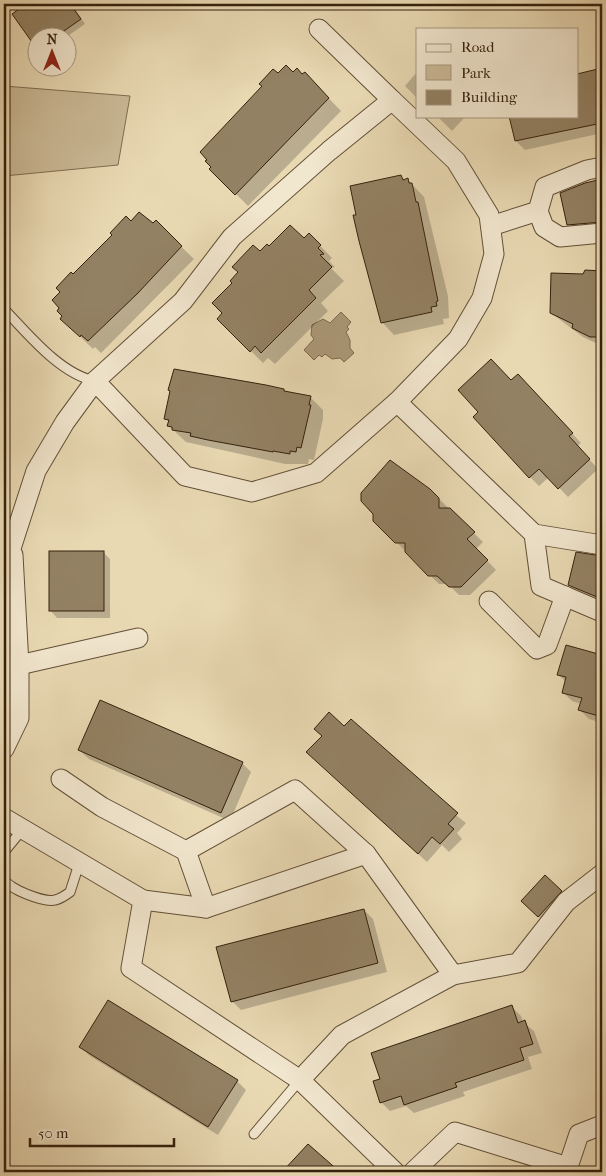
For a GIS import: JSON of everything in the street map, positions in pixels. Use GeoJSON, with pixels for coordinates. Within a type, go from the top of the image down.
{"type":"FeatureCollection","features":[{"type":"Feature","properties":{"kind":"street"},"geometry":{"type":"LineString","coordinates":[[95,381],[185,476],[252,492],[316,473],[397,402],[458,339],[482,298],[494,254],[489,215],[456,161],[319,29]]}},
{"type":"Feature","properties":{"kind":"street"},"geometry":{"type":"LineString","coordinates":[[4,570],[8,538],[36,471],[65,422],[95,381],[182,301],[232,237],[329,151],[392,100]]}},
{"type":"Feature","properties":{"kind":"street"},"geometry":{"type":"LineString","coordinates":[[602,167],[587,170],[545,187],[538,211],[544,227],[560,237],[602,233]]}},
{"type":"Feature","properties":{"kind":"street"},"geometry":{"type":"LineString","coordinates":[[491,226],[538,211]]}},
{"type":"Feature","properties":{"kind":"street"},"geometry":{"type":"LineString","coordinates":[[397,402],[534,534],[602,545]]}},
{"type":"Feature","properties":{"kind":"street"},"geometry":{"type":"LineString","coordinates":[[534,534],[541,586],[602,612]]}},
{"type":"Feature","properties":{"kind":"street"},"geometry":{"type":"LineString","coordinates":[[4,749],[19,718],[19,665],[8,538]]}},
{"type":"Feature","properties":{"kind":"street"},"geometry":{"type":"LineString","coordinates":[[489,601],[537,649],[547,645],[565,596]]}},
{"type":"Feature","properties":{"kind":"street"},"geometry":{"type":"LineString","coordinates":[[19,665],[138,638]]}},
{"type":"Feature","properties":{"kind":"street"},"geometry":{"type":"LineString","coordinates":[[60,779],[102,807],[186,851],[206,908]]}},
{"type":"Feature","properties":{"kind":"street"},"geometry":{"type":"LineString","coordinates":[[186,851],[295,790],[366,854],[452,975]]}},
{"type":"Feature","properties":{"kind":"street"},"geometry":{"type":"LineString","coordinates":[[4,818],[79,864],[143,900],[206,908],[366,854]]}},
{"type":"Feature","properties":{"kind":"street"},"geometry":{"type":"LineString","coordinates":[[300,1080],[342,1035],[452,975],[518,963],[566,902],[602,874]]}},
{"type":"Feature","properties":{"kind":"street"},"geometry":{"type":"LineString","coordinates":[[143,900],[131,968],[300,1080],[396,1172]]}},
{"type":"Feature","properties":{"kind":"street"},"geometry":{"type":"LineString","coordinates":[[412,1172],[456,1132],[574,1170],[579,1134],[602,1125]]}},
{"type":"Feature","properties":{"kind":"lane"},"geometry":{"type":"LineString","coordinates":[[4,309],[66,369],[81,378],[95,381]]}},
{"type":"Feature","properties":{"kind":"lane"},"geometry":{"type":"LineString","coordinates":[[4,852],[22,830]]}},
{"type":"Feature","properties":{"kind":"lane"},"geometry":{"type":"LineString","coordinates":[[4,880],[6,884],[31,896],[54,901],[70,892],[79,864]]}},
{"type":"Feature","properties":{"kind":"lane"},"geometry":{"type":"LineString","coordinates":[[254,1134],[300,1080]]}},
{"type":"Feature","properties":{"kind":"green space"},"geometry":{"type":"Polygon","coordinates":[[[4,86],[130,96],[118,165],[4,176],[4,86]]]}},
{"type":"Feature","properties":{"kind":"shaded area"},"geometry":{"type":"Polygon","coordinates":[[[341,312],[351,322],[346,332],[350,340],[350,348],[354,353],[344,362],[340,358],[332,359],[325,354],[322,357],[319,355],[314,360],[304,350],[314,339],[311,335],[312,325],[323,319],[330,323],[341,312]]]}},
{"type":"Feature","properties":{"kind":"building"},"geometry":{"type":"Polygon","coordinates":[[[26,4],[70,4],[81,19],[68,28],[28,28],[28,37],[12,14],[26,4]]]}},
{"type":"Feature","properties":{"kind":"building"},"geometry":{"type":"Polygon","coordinates":[[[286,65],[293,72],[297,68],[302,74],[305,72],[329,98],[235,195],[209,169],[211,167],[200,152],[262,86],[259,84],[273,69],[278,73],[286,65]]]}},
{"type":"Feature","properties":{"kind":"building"},"geometry":{"type":"Polygon","coordinates":[[[602,68],[602,123],[515,141],[509,118],[578,118],[578,74],[602,68]]]}},
{"type":"Feature","properties":{"kind":"building"},"geometry":{"type":"Polygon","coordinates":[[[401,175],[403,180],[408,178],[409,183],[412,183],[416,202],[418,202],[438,301],[436,302],[437,306],[431,307],[432,312],[381,323],[353,215],[356,215],[350,186],[401,175]]]}},
{"type":"Feature","properties":{"kind":"building"},"geometry":{"type":"Polygon","coordinates":[[[602,179],[602,222],[567,225],[560,193],[585,183],[602,179]]]}},
{"type":"Feature","properties":{"kind":"building"},"geometry":{"type":"Polygon","coordinates":[[[139,212],[153,223],[156,220],[182,246],[137,294],[88,341],[81,335],[80,337],[60,319],[62,316],[57,311],[59,308],[52,300],[60,292],[56,288],[71,272],[73,274],[112,235],[110,233],[126,216],[131,221],[139,212]]]}},
{"type":"Feature","properties":{"kind":"building"},"geometry":{"type":"Polygon","coordinates":[[[290,225],[304,238],[309,233],[321,245],[318,248],[324,254],[320,255],[332,267],[309,290],[316,298],[261,353],[255,346],[250,352],[217,319],[222,313],[212,303],[232,283],[230,281],[238,272],[232,267],[253,245],[260,251],[267,244],[269,246],[290,225]]]}},
{"type":"Feature","properties":{"kind":"building"},"geometry":{"type":"Polygon","coordinates":[[[585,270],[602,271],[602,337],[590,337],[572,328],[573,324],[550,313],[551,273],[583,274],[585,270]]]}},
{"type":"Feature","properties":{"kind":"building"},"geometry":{"type":"Polygon","coordinates":[[[491,359],[511,380],[518,374],[573,433],[569,436],[590,459],[558,489],[539,469],[529,478],[473,417],[478,412],[458,390],[491,359]]]}},
{"type":"Feature","properties":{"kind":"building"},"geometry":{"type":"Polygon","coordinates":[[[174,369],[266,385],[284,389],[284,391],[311,396],[309,405],[311,405],[301,448],[297,447],[296,452],[290,451],[290,454],[273,452],[208,440],[190,436],[191,433],[172,430],[172,427],[167,426],[169,420],[164,419],[170,391],[168,390],[174,369]]]}},
{"type":"Feature","properties":{"kind":"building"},"geometry":{"type":"Polygon","coordinates":[[[390,460],[430,489],[439,498],[439,508],[450,508],[475,532],[467,539],[488,560],[461,587],[449,587],[437,576],[428,576],[405,552],[405,543],[395,543],[373,521],[373,514],[361,501],[361,493],[390,460]]]}},
{"type":"Feature","properties":{"kind":"building"},"geometry":{"type":"Polygon","coordinates":[[[49,551],[104,551],[104,611],[49,611],[49,551]]]}},
{"type":"Feature","properties":{"kind":"building"},"geometry":{"type":"Polygon","coordinates":[[[576,552],[602,556],[602,599],[568,585],[576,552]]]}},
{"type":"Feature","properties":{"kind":"building"},"geometry":{"type":"Polygon","coordinates":[[[566,645],[602,655],[602,717],[578,710],[582,698],[562,693],[566,677],[557,675],[566,645]]]}},
{"type":"Feature","properties":{"kind":"building"},"geometry":{"type":"Polygon","coordinates":[[[100,700],[243,762],[221,813],[78,750],[100,700]]]}},
{"type":"Feature","properties":{"kind":"building"},"geometry":{"type":"Polygon","coordinates":[[[329,712],[344,726],[351,719],[458,813],[448,824],[454,829],[440,844],[432,837],[418,854],[306,752],[322,736],[314,729],[329,712]]]}},
{"type":"Feature","properties":{"kind":"building"},"geometry":{"type":"Polygon","coordinates":[[[545,875],[562,891],[538,917],[521,901],[545,875]]]}},
{"type":"Feature","properties":{"kind":"building"},"geometry":{"type":"Polygon","coordinates":[[[364,909],[378,963],[231,1002],[216,947],[364,909]]]}},
{"type":"Feature","properties":{"kind":"building"},"geometry":{"type":"Polygon","coordinates":[[[108,1000],[238,1080],[208,1127],[79,1047],[108,1000]]]}},
{"type":"Feature","properties":{"kind":"building"},"geometry":{"type":"Polygon","coordinates":[[[512,1005],[518,1023],[525,1020],[533,1044],[520,1048],[524,1060],[455,1083],[457,1087],[404,1105],[401,1096],[380,1103],[373,1081],[380,1079],[371,1053],[512,1005]]]}},
{"type":"Feature","properties":{"kind":"building"},"geometry":{"type":"Polygon","coordinates":[[[308,1144],[340,1172],[282,1172],[308,1144]]]}}]}
